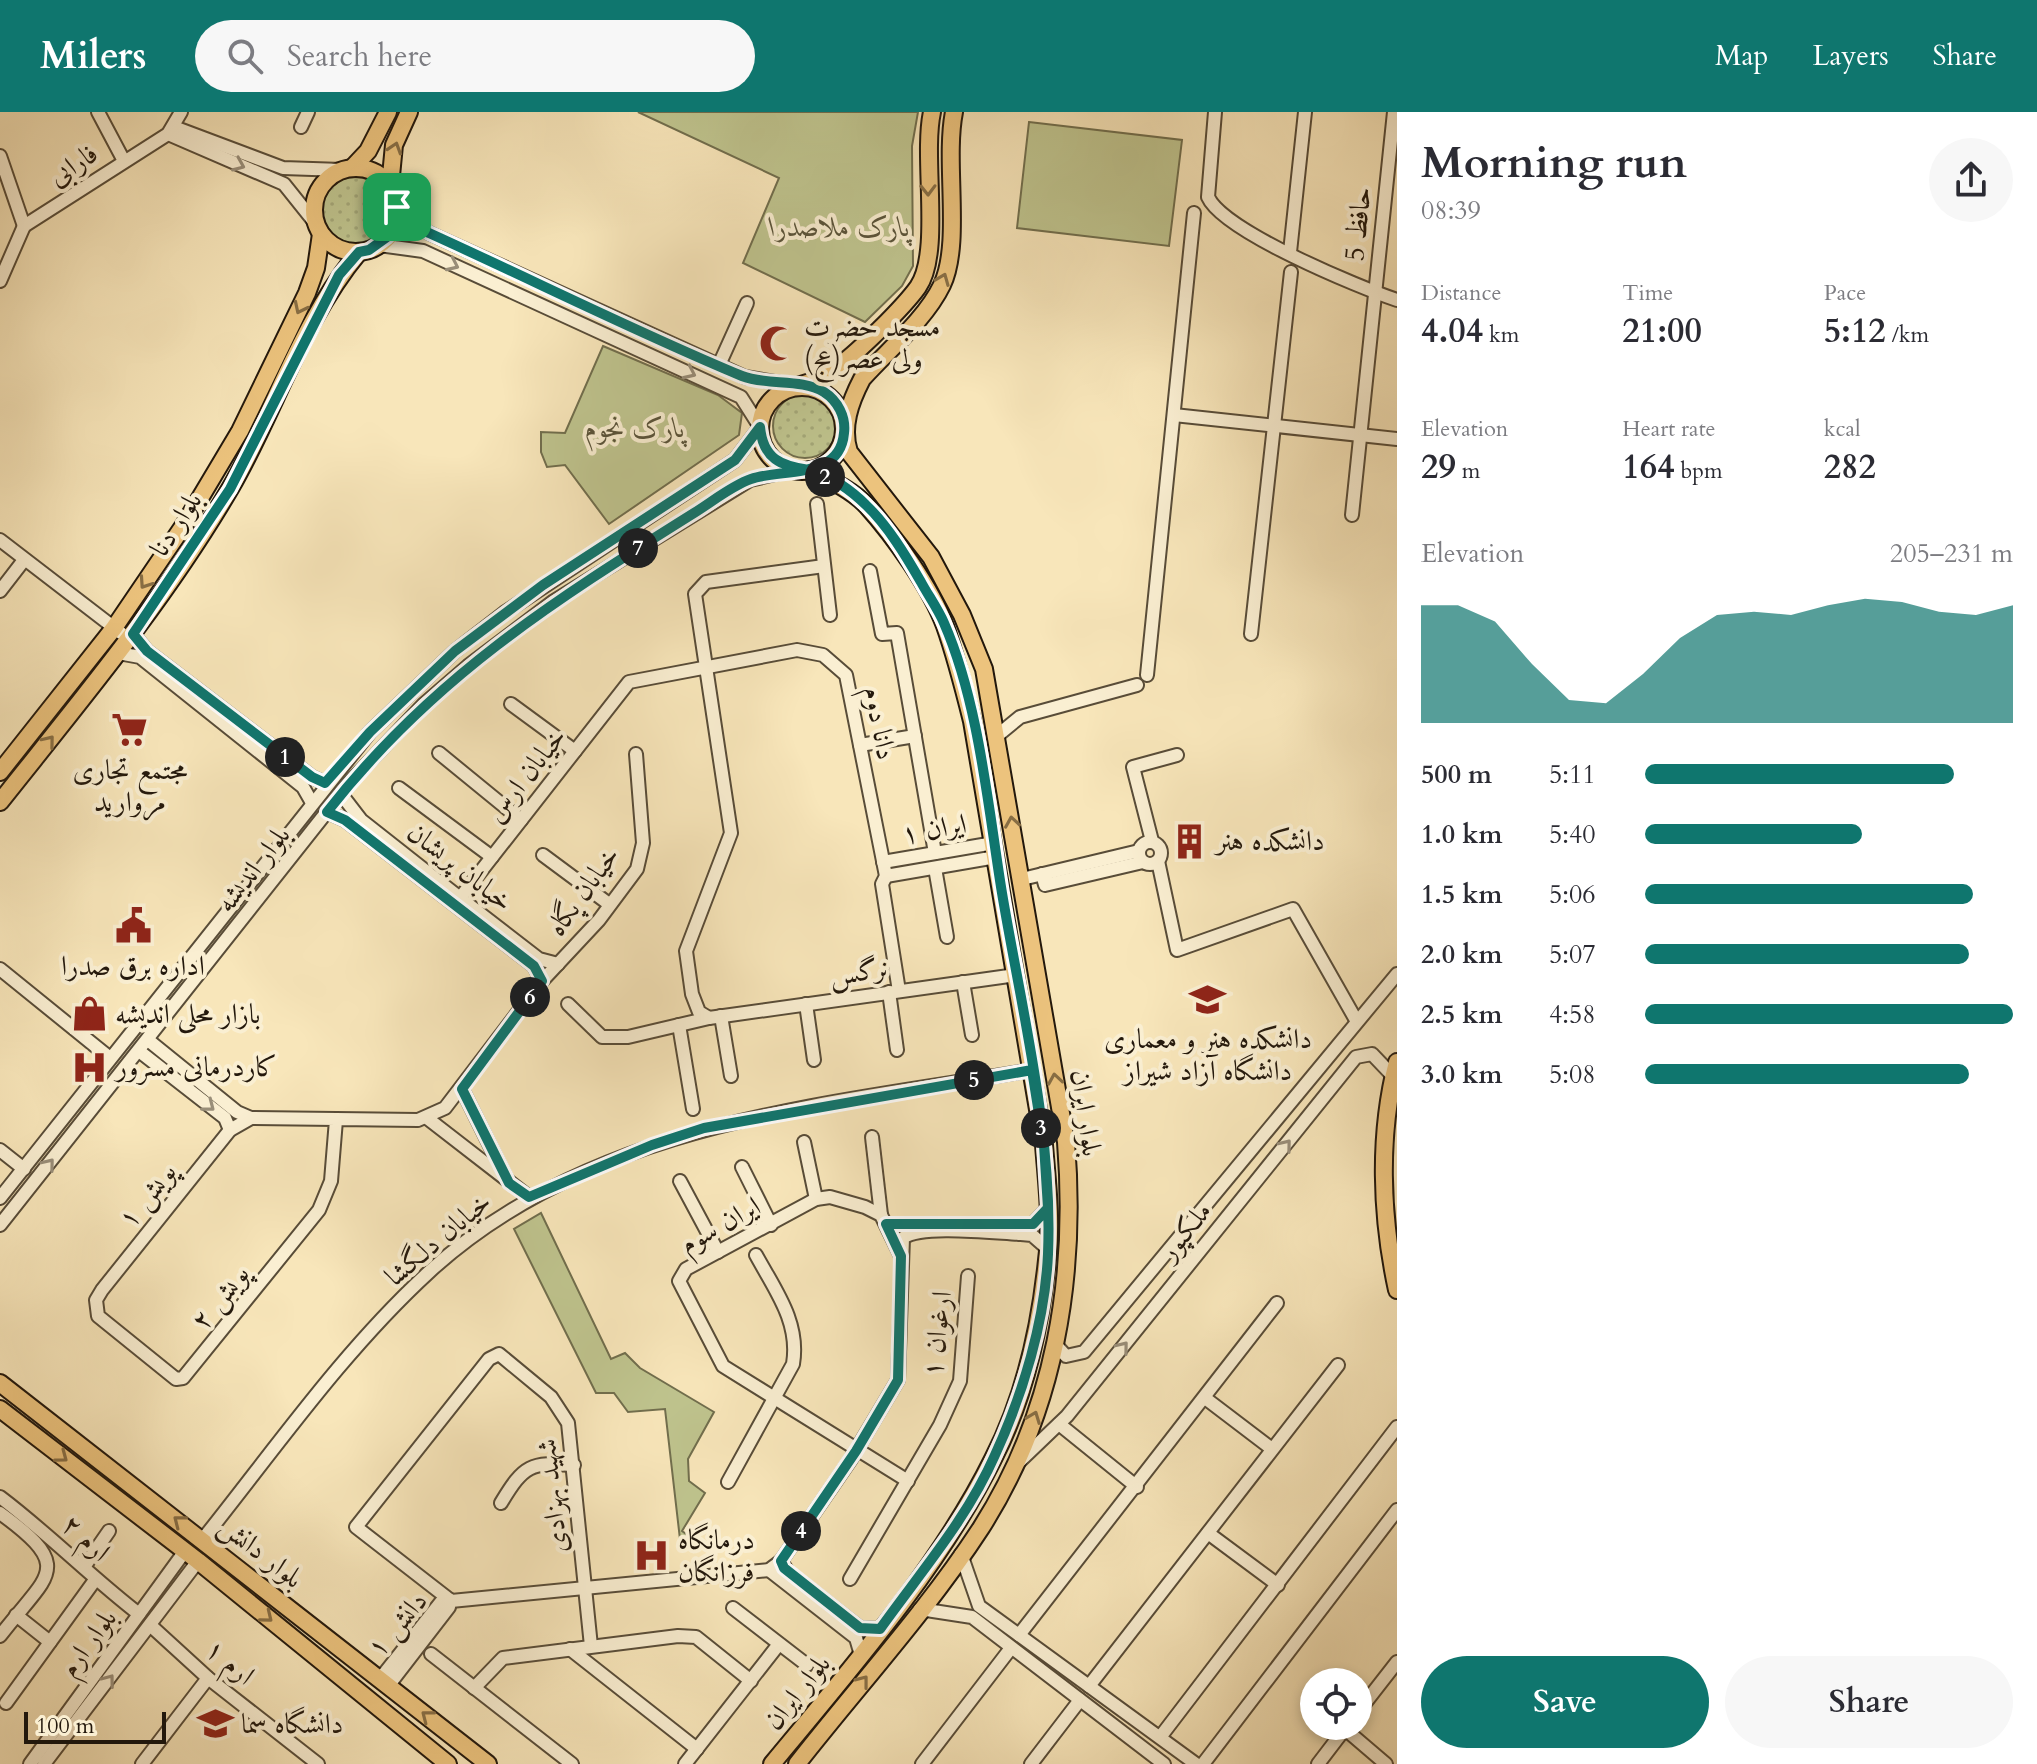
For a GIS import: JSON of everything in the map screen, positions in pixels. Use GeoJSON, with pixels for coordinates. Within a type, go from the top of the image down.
{"type":"FeatureCollection","features":[{"type":"Feature","properties":{"kind":"main road"},"geometry":{"type":"LineString","coordinates":[[388,112],[368,151],[347,169],[330,177],[316,198],[319,229],[337,248],[359,252],[379,245],[393,228],[397,207],[390,186],[394,145],[409,112]]}},
{"type":"Feature","properties":{"kind":"main road"},"geometry":{"type":"LineString","coordinates":[[932,112],[926,269],[918,287],[878,331],[836,370],[824,379],[786,389],[768,404],[760,427],[766,449],[782,466],[801,470],[832,459],[844,436],[853,397],[862,379],[943,283],[950,249],[949,145],[954,112]]}},
{"type":"Feature","properties":{"kind":"main road"},"geometry":{"type":"LineString","coordinates":[[347,169],[373,172],[390,186]]}},
{"type":"Feature","properties":{"kind":"main road","name":"بلوار دنا"},"geometry":{"type":"LineString","coordinates":[[0,772],[114,628],[184,525],[240,431],[307,293],[316,268],[319,229]]}},
{"type":"Feature","properties":{"kind":"main road","name":"بلوار دنا"},"geometry":{"type":"LineString","coordinates":[[0,802],[131,637],[230,489],[324,301],[359,252]]}},
{"type":"Feature","properties":{"kind":"main road"},"geometry":{"type":"LineString","coordinates":[[798,386],[823,391],[833,400],[844,423],[844,436]]}},
{"type":"Feature","properties":{"kind":"main road","name":"بلوار ایران"},"geometry":{"type":"LineString","coordinates":[[797,1764],[981,1528],[1014,1467],[1038,1408],[1055,1344],[1069,1261],[1070,1201],[1066,1142],[998,735],[984,669],[962,615],[931,557],[856,462],[844,436]]}},
{"type":"Feature","properties":{"kind":"main road","name":"بلوار ایران"},"geometry":{"type":"LineString","coordinates":[[772,1764],[861,1655],[962,1516],[994,1458],[1017,1401],[1034,1339],[1048,1249],[1044,1145],[1032,1070],[995,850],[961,677],[944,623],[912,567],[866,505],[838,484],[801,470]]}},
{"type":"Feature","properties":{"kind":"main road"},"geometry":{"type":"LineString","coordinates":[[912,567],[918,560],[931,557]]}},
{"type":"Feature","properties":{"kind":"main road"},"geometry":{"type":"LineString","coordinates":[[1395,1069],[1384,1163],[1389,1252],[1397,1290]]}},
{"type":"Feature","properties":{"kind":"main road","name":"بلوار دانش"},"geometry":{"type":"LineString","coordinates":[[0,1383],[488,1764]]}},
{"type":"Feature","properties":{"kind":"main road","name":"بلوار دانش"},"geometry":{"type":"LineString","coordinates":[[0,1409],[192,1556],[448,1764]]}},
{"type":"Feature","properties":{"kind":"main road"},"geometry":{"type":"LineString","coordinates":[[820,1706],[834,1718]]}},
{"type":"Feature","properties":{"kind":"street"},"geometry":{"type":"LineString","coordinates":[[98,112],[124,161]]}},
{"type":"Feature","properties":{"kind":"street"},"geometry":{"type":"LineString","coordinates":[[171,130],[181,112]]}},
{"type":"Feature","properties":{"kind":"street"},"geometry":{"type":"LineString","coordinates":[[301,127],[308,112]]}},
{"type":"Feature","properties":{"kind":"street"},"geometry":{"type":"LineString","coordinates":[[1215,112],[1208,197],[1213,209],[1252,237],[1397,300]]}},
{"type":"Feature","properties":{"kind":"street"},"geometry":{"type":"LineString","coordinates":[[1290,252],[1305,112]]}},
{"type":"Feature","properties":{"kind":"street","name":"حافظ 5"},"geometry":{"type":"LineString","coordinates":[[1352,515],[1394,112]]}},
{"type":"Feature","properties":{"kind":"street"},"geometry":{"type":"LineString","coordinates":[[171,130],[283,168],[347,169]]}},
{"type":"Feature","properties":{"kind":"street"},"geometry":{"type":"LineString","coordinates":[[171,130],[284,184],[319,229]]}},
{"type":"Feature","properties":{"kind":"street","name":"فارابی"},"geometry":{"type":"LineString","coordinates":[[24,226],[171,130]]}},
{"type":"Feature","properties":{"kind":"street"},"geometry":{"type":"LineString","coordinates":[[0,156],[24,226],[0,281]]}},
{"type":"Feature","properties":{"kind":"street"},"geometry":{"type":"LineString","coordinates":[[397,207],[410,221],[429,233],[745,377],[798,386]]}},
{"type":"Feature","properties":{"kind":"street"},"geometry":{"type":"LineString","coordinates":[[1147,675],[1194,213]]}},
{"type":"Feature","properties":{"kind":"street"},"geometry":{"type":"LineString","coordinates":[[379,245],[423,251],[741,397],[760,427]]}},
{"type":"Feature","properties":{"kind":"street"},"geometry":{"type":"LineString","coordinates":[[1251,634],[1291,272]]}},
{"type":"Feature","properties":{"kind":"street"},"geometry":{"type":"LineString","coordinates":[[719,365],[747,303]]}},
{"type":"Feature","properties":{"kind":"street"},"geometry":{"type":"LineString","coordinates":[[1174,415],[1397,439]]}},
{"type":"Feature","properties":{"kind":"street","name":"بلوار اندیشه"},"geometry":{"type":"LineString","coordinates":[[0,1198],[325,783],[370,732],[455,651],[543,585],[735,460],[760,427]]}},
{"type":"Feature","properties":{"kind":"street","name":"بلوار اندیشه"},"geometry":{"type":"LineString","coordinates":[[0,1225],[341,794],[424,704],[515,628],[724,494],[750,480],[801,470]]}},
{"type":"Feature","properties":{"kind":"street"},"geometry":{"type":"LineString","coordinates":[[817,504],[830,615]]}},
{"type":"Feature","properties":{"kind":"street"},"geometry":{"type":"LineString","coordinates":[[0,540],[312,777],[325,783]]}},
{"type":"Feature","properties":{"kind":"street"},"geometry":{"type":"LineString","coordinates":[[0,591],[24,560]]}},
{"type":"Feature","properties":{"kind":"street"},"geometry":{"type":"LineString","coordinates":[[731,1076],[715,1017],[699,1012],[692,994],[686,951],[731,833],[695,594],[706,582],[824,566]]}},
{"type":"Feature","properties":{"kind":"street"},"geometry":{"type":"LineString","coordinates":[[870,571],[882,634],[897,633],[935,853]]}},
{"type":"Feature","properties":{"kind":"street","name":"دانا دوم"},"geometry":{"type":"LineString","coordinates":[[629,682],[797,650],[823,655],[846,675],[886,876],[882,884],[897,1050]]}},
{"type":"Feature","properties":{"kind":"street"},"geometry":{"type":"LineString","coordinates":[[118,653],[140,657],[303,787],[311,801]]}},
{"type":"Feature","properties":{"kind":"street","name":"خیابان ارس"},"geometry":{"type":"LineString","coordinates":[[460,898],[629,682]]}},
{"type":"Feature","properties":{"kind":"street"},"geometry":{"type":"LineString","coordinates":[[998,735],[1020,717],[1137,685]]}},
{"type":"Feature","properties":{"kind":"street"},"geometry":{"type":"LineString","coordinates":[[511,704],[575,751]]}},
{"type":"Feature","properties":{"kind":"street"},"geometry":{"type":"LineString","coordinates":[[860,745],[915,736]]}},
{"type":"Feature","properties":{"kind":"street"},"geometry":{"type":"LineString","coordinates":[[439,753],[521,820]]}},
{"type":"Feature","properties":{"kind":"street","name":"خیابان پگاه"},"geometry":{"type":"LineString","coordinates":[[427,1118],[445,1108],[462,1089],[542,981],[637,869],[643,843],[636,754]]}},
{"type":"Feature","properties":{"kind":"street"},"geometry":{"type":"LineString","coordinates":[[1177,755],[1133,767],[1152,841],[1160,848],[1158,861],[1177,950],[1293,909],[1356,1020]]}},
{"type":"Feature","properties":{"kind":"street"},"geometry":{"type":"LineString","coordinates":[[399,788],[492,857]]}},
{"type":"Feature","properties":{"kind":"street","name":"خیابان پریشان"},"geometry":{"type":"LineString","coordinates":[[341,794],[361,820],[460,898],[539,959],[558,964]]}},
{"type":"Feature","properties":{"kind":"street","name":"خیابان پریشان"},"geometry":{"type":"LineString","coordinates":[[327,812],[345,820],[534,966],[542,981]]}},
{"type":"Feature","properties":{"kind":"street"},"geometry":{"type":"LineString","coordinates":[[1141,857],[1142,844],[1152,841]]}},
{"type":"Feature","properties":{"kind":"street","name":"ایران ۱"},"geometry":{"type":"LineString","coordinates":[[883,862],[935,853],[995,850]]}},
{"type":"Feature","properties":{"kind":"street","name":"ایران ۱"},"geometry":{"type":"LineString","coordinates":[[886,876],[935,868],[995,850]]}},
{"type":"Feature","properties":{"kind":"street"},"geometry":{"type":"LineString","coordinates":[[543,855],[609,904]]}},
{"type":"Feature","properties":{"kind":"street"},"geometry":{"type":"LineString","coordinates":[[1022,879],[1042,874],[1045,885],[1141,857],[1158,861]]}},
{"type":"Feature","properties":{"kind":"street"},"geometry":{"type":"LineString","coordinates":[[935,868],[947,937]]}},
{"type":"Feature","properties":{"kind":"street"},"geometry":{"type":"LineString","coordinates":[[0,969],[110,1058]]}},
{"type":"Feature","properties":{"kind":"street","name":"ملکپور"},"geometry":{"type":"LineString","coordinates":[[1055,1344],[1066,1356],[1084,1352],[1397,974]]}},
{"type":"Feature","properties":{"kind":"street","name":"نرگس"},"geometry":{"type":"LineString","coordinates":[[568,1004],[602,1037],[628,1037],[715,1017],[1016,975]]}},
{"type":"Feature","properties":{"kind":"street"},"geometry":{"type":"LineString","coordinates":[[963,982],[972,1035]]}},
{"type":"Feature","properties":{"kind":"street"},"geometry":{"type":"LineString","coordinates":[[806,1004],[814,1060]]}},
{"type":"Feature","properties":{"kind":"street"},"geometry":{"type":"LineString","coordinates":[[679,1025],[693,1109]]}},
{"type":"Feature","properties":{"kind":"street"},"geometry":{"type":"LineString","coordinates":[[148,1040],[237,1112],[251,1118],[427,1118],[529,1197]]}},
{"type":"Feature","properties":{"kind":"street"},"geometry":{"type":"LineString","coordinates":[[139,1051],[225,1118],[230,1130],[251,1118]]}},
{"type":"Feature","properties":{"kind":"street","name":"ملکپور"},"geometry":{"type":"LineString","coordinates":[[1014,1467],[1059,1424],[1356,1057],[1372,1054],[1395,1069]]}},
{"type":"Feature","properties":{"kind":"street","name":"خیابان دلگشا"},"geometry":{"type":"LineString","coordinates":[[203,1539],[362,1340],[430,1271],[529,1197],[652,1145],[704,1128],[1032,1070]]}},
{"type":"Feature","properties":{"kind":"street"},"geometry":{"type":"LineString","coordinates":[[462,1089],[509,1183]]}},
{"type":"Feature","properties":{"kind":"street","name":"پویش ۲"},"geometry":{"type":"LineString","coordinates":[[102,1290],[95,1310],[105,1324],[176,1379],[183,1378],[319,1210],[331,1181],[336,1120]]}},
{"type":"Feature","properties":{"kind":"street","name":"پویش ۱"},"geometry":{"type":"LineString","coordinates":[[102,1290],[230,1130]]}},
{"type":"Feature","properties":{"kind":"street"},"geometry":{"type":"LineString","coordinates":[[872,1137],[884,1220],[901,1251]]}},
{"type":"Feature","properties":{"kind":"street"},"geometry":{"type":"LineString","coordinates":[[804,1142],[816,1199],[848,1201],[884,1220],[1033,1224],[1048,1208]]}},
{"type":"Feature","properties":{"kind":"street"},"geometry":{"type":"LineString","coordinates":[[0,1150],[24,1169]]}},
{"type":"Feature","properties":{"kind":"street"},"geometry":{"type":"LineString","coordinates":[[742,1167],[771,1225]]}},
{"type":"Feature","properties":{"kind":"street"},"geometry":{"type":"LineString","coordinates":[[680,1181],[718,1252]]}},
{"type":"Feature","properties":{"kind":"street","name":"ایران سوم"},"geometry":{"type":"LineString","coordinates":[[816,1199],[686,1269],[679,1281],[718,1361],[775,1400],[908,1481]]}},
{"type":"Feature","properties":{"kind":"street"},"geometry":{"type":"LineString","coordinates":[[861,1655],[856,1638],[769,1570],[781,1561],[856,1451],[898,1380],[903,1238],[909,1233],[1032,1235],[1048,1249]]}},
{"type":"Feature","properties":{"kind":"street"},"geometry":{"type":"LineString","coordinates":[[728,1482],[793,1364],[796,1344],[790,1317],[756,1255]]}},
{"type":"Feature","properties":{"kind":"street","name":"ارغوان ۱"},"geometry":{"type":"LineString","coordinates":[[850,1579],[940,1425],[960,1381],[968,1276]]}},
{"type":"Feature","properties":{"kind":"street"},"geometry":{"type":"LineString","coordinates":[[1019,1635],[1277,1303]]}},
{"type":"Feature","properties":{"kind":"street","name":"شهید بهزادی"},"geometry":{"type":"LineString","coordinates":[[450,1600],[356,1527],[489,1359],[499,1354],[551,1397],[568,1423],[591,1646]]}},
{"type":"Feature","properties":{"kind":"street"},"geometry":{"type":"LineString","coordinates":[[1089,1686],[1338,1365]]}},
{"type":"Feature","properties":{"kind":"street"},"geometry":{"type":"LineString","coordinates":[[1205,1398],[1272,1449]]}},
{"type":"Feature","properties":{"kind":"street"},"geometry":{"type":"LineString","coordinates":[[1059,1424],[1137,1487]]}},
{"type":"Feature","properties":{"kind":"street"},"geometry":{"type":"LineString","coordinates":[[1161,1736],[1397,1427]]}},
{"type":"Feature","properties":{"kind":"street"},"geometry":{"type":"LineString","coordinates":[[501,1503],[522,1471],[532,1465],[574,1465]]}},
{"type":"Feature","properties":{"kind":"street"},"geometry":{"type":"LineString","coordinates":[[0,1636],[48,1572],[48,1557],[2,1508]]}},
{"type":"Feature","properties":{"kind":"street","name":"ارم ۲"},"geometry":{"type":"LineString","coordinates":[[2,1508],[84,1567],[95,1580],[139,1614]]}},
{"type":"Feature","properties":{"kind":"street"},"geometry":{"type":"LineString","coordinates":[[1203,1764],[1397,1510]]}},
{"type":"Feature","properties":{"kind":"street"},"geometry":{"type":"LineString","coordinates":[[84,1567],[109,1531]]}},
{"type":"Feature","properties":{"kind":"street"},"geometry":{"type":"LineString","coordinates":[[1208,1533],[1278,1585]]}},
{"type":"Feature","properties":{"kind":"street"},"geometry":{"type":"LineString","coordinates":[[961,1554],[979,1606],[1196,1764]]}},
{"type":"Feature","properties":{"kind":"street","name":"بلوار ارم"},"geometry":{"type":"LineString","coordinates":[[30,1764],[170,1572],[192,1556]]}},
{"type":"Feature","properties":{"kind":"street","name":"بلوار ارم"},"geometry":{"type":"LineString","coordinates":[[44,1764],[181,1583],[192,1556]]}},
{"type":"Feature","properties":{"kind":"street"},"geometry":{"type":"LineString","coordinates":[[781,1561],[784,1568],[860,1628],[880,1629]]}},
{"type":"Feature","properties":{"kind":"street","name":"دانش ۱"},"geometry":{"type":"LineString","coordinates":[[384,1682],[449,1607],[450,1600],[769,1570]]}},
{"type":"Feature","properties":{"kind":"street"},"geometry":{"type":"LineString","coordinates":[[170,1572],[182,1572],[181,1583]]}},
{"type":"Feature","properties":{"kind":"street"},"geometry":{"type":"LineString","coordinates":[[6,1703],[95,1580]]}},
{"type":"Feature","properties":{"kind":"street"},"geometry":{"type":"LineString","coordinates":[[733,1608],[807,1665]]}},
{"type":"Feature","properties":{"kind":"street"},"geometry":{"type":"LineString","coordinates":[[920,1609],[972,1617],[1164,1764]]}},
{"type":"Feature","properties":{"kind":"street"},"geometry":{"type":"LineString","coordinates":[[16,1615],[50,1642]]}},
{"type":"Feature","properties":{"kind":"street","name":"ارم ۱"},"geometry":{"type":"LineString","coordinates":[[150,1625],[208,1678],[318,1764]]}},
{"type":"Feature","properties":{"kind":"street"},"geometry":{"type":"LineString","coordinates":[[474,1688],[503,1658],[591,1646],[696,1637],[751,1681]]}},
{"type":"Feature","properties":{"kind":"street"},"geometry":{"type":"LineString","coordinates":[[685,1764],[779,1644]]}},
{"type":"Feature","properties":{"kind":"street"},"geometry":{"type":"LineString","coordinates":[[922,1764],[1011,1648]]}},
{"type":"Feature","properties":{"kind":"street"},"geometry":{"type":"LineString","coordinates":[[570,1649],[697,1749]]}},
{"type":"Feature","properties":{"kind":"street"},"geometry":{"type":"LineString","coordinates":[[431,1654],[572,1764]]}},
{"type":"Feature","properties":{"kind":"street"},"geometry":{"type":"LineString","coordinates":[[1372,1694],[1397,1662]]}},
{"type":"Feature","properties":{"kind":"street"},"geometry":{"type":"LineString","coordinates":[[142,1764],[208,1678]]}},
{"type":"Feature","properties":{"kind":"street"},"geometry":{"type":"LineString","coordinates":[[1031,1764],[1080,1700]]}},
{"type":"Feature","properties":{"kind":"street"},"geometry":{"type":"LineString","coordinates":[[1318,1764],[1337,1740]]}},
{"type":"Feature","properties":{"kind":"street"},"geometry":{"type":"LineString","coordinates":[[1359,1740],[1386,1764]]}},
{"type":"Feature","properties":{"kind":"street"},"geometry":{"type":"LineString","coordinates":[[1140,1764],[1149,1753]]}},
{"type":"Feature","properties":{"kind":"green space","name":"پارک ملاصدرا"},"geometry":{"type":"Polygon","coordinates":[[[638,112],[918,112],[912,146],[913,266],[902,286],[865,322],[743,263],[779,178],[638,112]]]}},
{"type":"Feature","properties":{"kind":"green space"},"geometry":{"type":"Polygon","coordinates":[[[1029,122],[1182,140],[1169,246],[1017,228],[1029,122]]]}},
{"type":"Feature","properties":{"kind":"green space"},"geometry":{"type":"Polygon","coordinates":[[[355,177],[368,180],[378,187],[385,197],[388,210],[385,223],[378,233],[368,240],[355,243],[342,240],[332,233],[325,223],[322,210],[325,197],[332,187],[342,180],[355,177]]]}},
{"type":"Feature","properties":{"kind":"green space","name":"پارک نجوم"},"geometry":{"type":"Polygon","coordinates":[[[603,346],[718,395],[742,413],[739,435],[609,524],[565,465],[547,467],[541,452],[541,432],[565,433],[603,346]]]}},
{"type":"Feature","properties":{"kind":"green space"},"geometry":{"type":"Polygon","coordinates":[[[799,394],[811,394],[828,403],[835,414],[835,438],[828,449],[811,458],[799,458],[787,453],[778,444],[773,432],[773,420],[778,408],[787,399],[799,394]]]}},
{"type":"Feature","properties":{"kind":"green space"},"geometry":{"type":"Polygon","coordinates":[[[541,1213],[611,1359],[625,1353],[640,1368],[714,1412],[688,1459],[689,1481],[705,1493],[682,1531],[690,1537],[681,1548],[665,1409],[628,1412],[614,1393],[596,1393],[514,1229],[541,1213]]]}},
{"type":"Feature","properties":{"kind":"place","name":"مسجد حضرت ولی عصر(عج)"},"geometry":{"type":"Point","coordinates":[778,343]}},
{"type":"Feature","properties":{"kind":"place","name":"مجتمع تجاری مروارید"},"geometry":{"type":"Point","coordinates":[130,730]}},
{"type":"Feature","properties":{"kind":"place","name":"دانشکده هنر"},"geometry":{"type":"Point","coordinates":[1190,841]}},
{"type":"Feature","properties":{"kind":"place","name":"اداره برق صدرا"},"geometry":{"type":"Point","coordinates":[133,926]}},
{"type":"Feature","properties":{"kind":"place","name":"دانشکده هنر و معماری دانشگاه آزاد شیراز"},"geometry":{"type":"Point","coordinates":[1208,999]}},
{"type":"Feature","properties":{"kind":"place","name":"بازار محلی اندیشه"},"geometry":{"type":"Point","coordinates":[89,1014]}},
{"type":"Feature","properties":{"kind":"place","name":"کاردرمانی مسرور"},"geometry":{"type":"Point","coordinates":[90,1067]}},
{"type":"Feature","properties":{"kind":"place","name":"درمانگاه فرزانگان"},"geometry":{"type":"Point","coordinates":[652,1556]}},
{"type":"Feature","properties":{"kind":"place","name":"دانشگاه سما"},"geometry":{"type":"Point","coordinates":[215,1724]}},
{"type":"Feature","properties":{"kind":"route"},"geometry":{"type":"LineString","coordinates":[[397,207],[397,217],[387,237],[379,245],[359,252],[339,275],[230,489],[133,634],[147,651],[312,777],[325,783],[411,690],[455,651],[543,585],[735,460],[760,427],[761,439],[773,459],[792,470],[810,470],[838,484],[866,505],[899,547],[944,623],[972,721],[994,843],[1032,1070],[1044,1145],[1049,1202],[1048,1259],[1034,1339],[1017,1401],[994,1458],[962,1516],[880,1629],[868,1631],[860,1628],[784,1568],[781,1561],[856,1451],[898,1380],[901,1256],[886,1224],[1033,1224],[1040,1221],[1048,1208],[1044,1145],[1032,1070],[704,1128],[652,1145],[529,1197],[509,1183],[462,1089],[542,981],[534,966],[345,820],[327,812],[383,745],[424,704],[515,628],[750,480],[792,470],[801,471],[810,470],[832,459],[844,436],[841,410],[823,391],[745,377],[429,233],[410,221],[397,207]]}}]}
